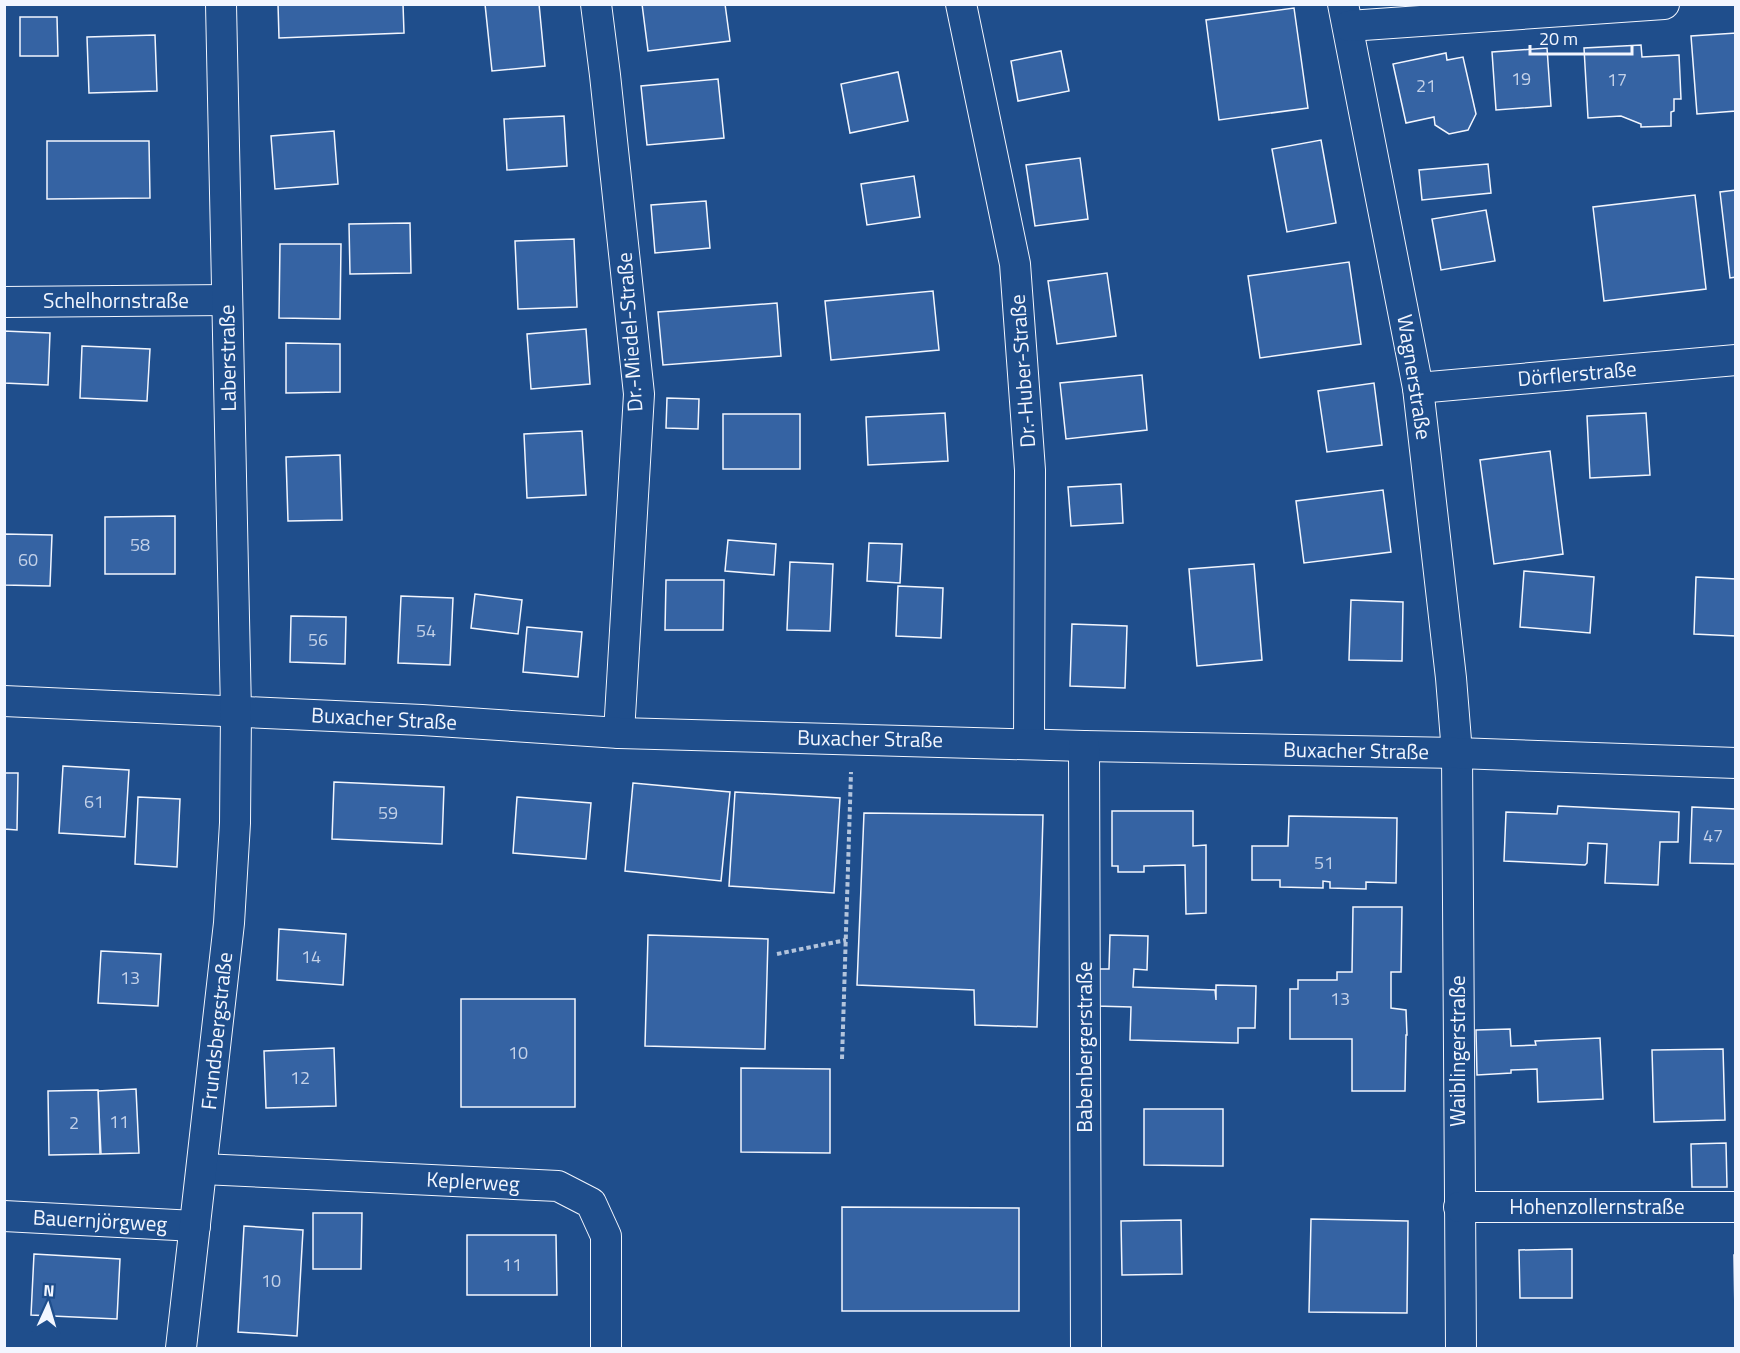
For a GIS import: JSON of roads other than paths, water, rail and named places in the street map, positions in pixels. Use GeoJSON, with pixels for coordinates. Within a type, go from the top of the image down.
{"type":"FeatureCollection","features":[{"type":"Feature","properties":{"kind":"street","name":"Laberstraße"},"geometry":{"type":"LineString","coordinates":[[221,4],[236,712]]}},
{"type":"Feature","properties":{"kind":"street","name":"Dr.-Miedel-Straße"},"geometry":{"type":"LineString","coordinates":[[596,4],[639,394],[619,733]]}},
{"type":"Feature","properties":{"kind":"street","name":"Dr.-Huber-Straße"},"geometry":{"type":"LineString","coordinates":[[961,4],[1015,264],[1030,470],[1029,743]]}},
{"type":"Feature","properties":{"kind":"street"},"geometry":{"type":"LineString","coordinates":[[1346,16],[1663,5]]}},
{"type":"Feature","properties":{"kind":"street","name":"Wagnerstraße"},"geometry":{"type":"LineString","coordinates":[[1346,16],[1418,388],[1451,678],[1457,753]]}},
{"type":"Feature","properties":{"kind":"street","name":"Schelhornstraße"},"geometry":{"type":"LineString","coordinates":[[4,302],[227,300]]}},
{"type":"Feature","properties":{"kind":"street","name":"Dörflerstraße"},"geometry":{"type":"LineString","coordinates":[[1418,388],[1736,360]]}},
{"type":"Feature","properties":{"kind":"street","name":"Buxacher Straße"},"geometry":{"type":"LineString","coordinates":[[4,701],[422,720],[619,733],[1084,746],[1457,753],[1736,763]]}},
{"type":"Feature","properties":{"kind":"street","name":"Frundsbergstraße"},"geometry":{"type":"LineString","coordinates":[[181,1348],[229,922],[235,823],[236,712]]}},
{"type":"Feature","properties":{"kind":"street","name":"Babenbergerstraße"},"geometry":{"type":"LineString","coordinates":[[1084,746],[1086,1348]]}},
{"type":"Feature","properties":{"kind":"street","name":"Waiblingerstraße"},"geometry":{"type":"LineString","coordinates":[[1457,753],[1461,1348]]}},
{"type":"Feature","properties":{"kind":"street","name":"Keplerweg"},"geometry":{"type":"LineString","coordinates":[[202,1169],[558,1186],[591,1203],[606,1236],[606,1348]]}},
{"type":"Feature","properties":{"kind":"street","name":"Hohenzollernstraße"},"geometry":{"type":"LineString","coordinates":[[1459,1207],[1736,1207]]}},
{"type":"Feature","properties":{"kind":"street","name":"Bauernjörgweg"},"geometry":{"type":"LineString","coordinates":[[4,1216],[195,1226]]}}]}
